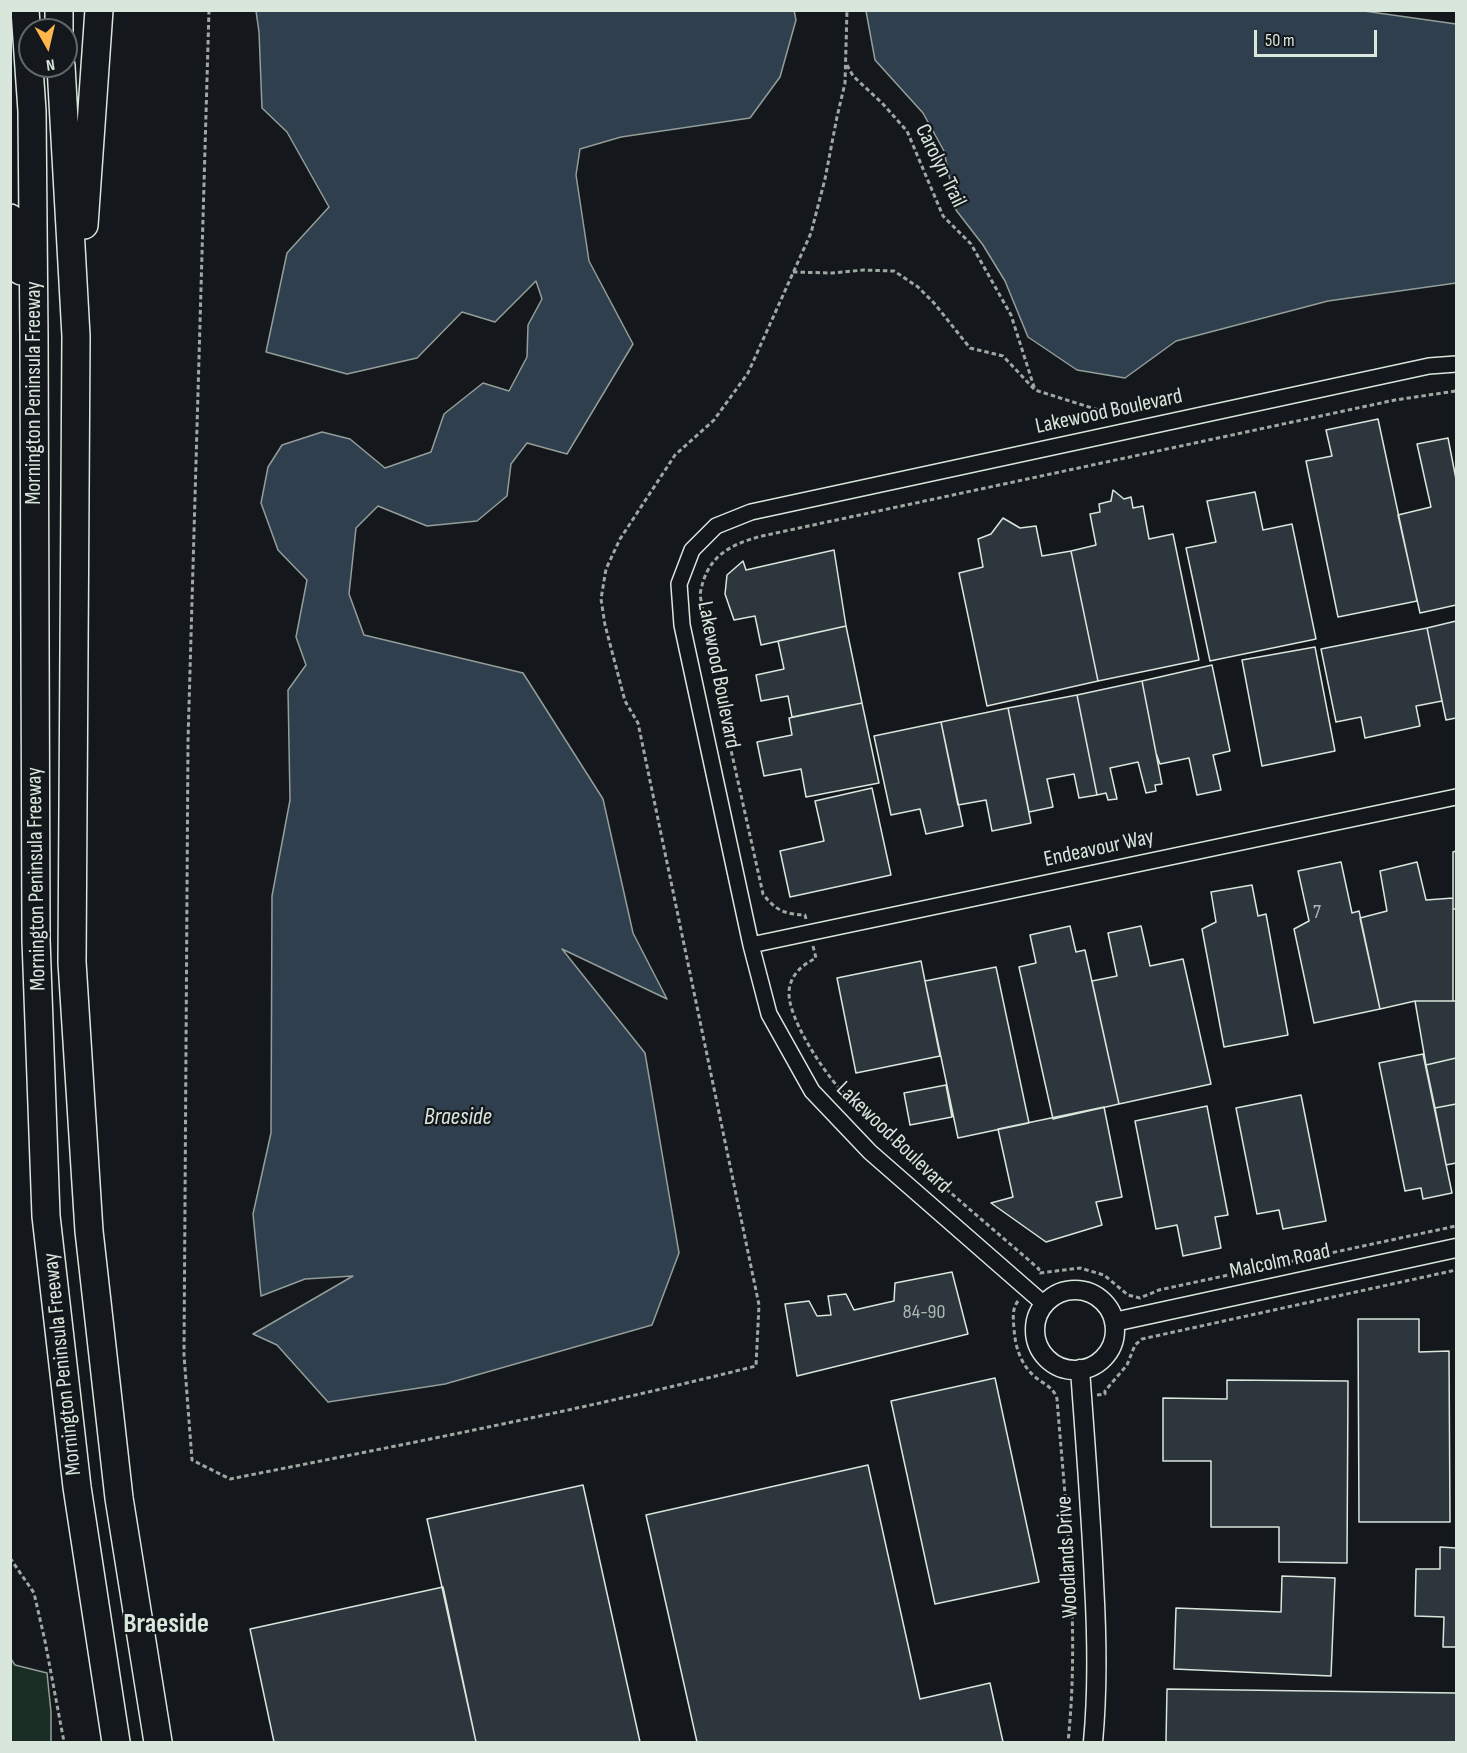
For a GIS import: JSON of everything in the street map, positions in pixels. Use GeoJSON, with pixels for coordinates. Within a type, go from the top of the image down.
{"type":"FeatureCollection","features":[{"type":"Feature","properties":{"kind":"highway","name":"Mornington Peninsula Freeway"},"geometry":{"type":"LineString","coordinates":[[25,10],[32,111],[36,940],[46,1216],[77,1487],[116,1743]]}},
{"type":"Feature","properties":{"kind":"highway"},"geometry":{"type":"LineString","coordinates":[[76,336],[99,10]]}},
{"type":"Feature","properties":{"kind":"highway","name":"Mornington Peninsula Freeway"},"geometry":{"type":"LineString","coordinates":[[62,78],[76,336],[73,973],[89,1231],[119,1498],[158,1743]]}},
{"type":"Feature","properties":{"kind":"highway"},"geometry":{"type":"LineString","coordinates":[[10,218],[34,337]]}},
{"type":"Feature","properties":{"kind":"street","name":"Lakewood Boulevard"},"geometry":{"type":"LineString","coordinates":[[1044,1304],[870,1152],[812,1091],[769,1014],[751,945],[682,625],[679,584],[692,550],[716,526],[751,512],[1417,369],[1456,364]]}},
{"type":"Feature","properties":{"kind":"street","name":"Endeavour Way"},"geometry":{"type":"LineString","coordinates":[[751,945],[1456,797]]}},
{"type":"Feature","properties":{"kind":"street","name":"Malcolm Road"},"geometry":{"type":"LineString","coordinates":[[1114,1322],[1456,1248]]}},
{"type":"Feature","properties":{"kind":"street"},"geometry":{"type":"LineString","coordinates":[[1076,1289],[1098,1297],[1107,1305],[1113,1317],[1114,1340],[1109,1351],[1101,1360],[1089,1367],[1076,1370],[1061,1367],[1049,1360],[1041,1351],[1036,1340],[1035,1328],[1044,1304],[1053,1296],[1076,1289]]}},
{"type":"Feature","properties":{"kind":"street","name":"Woodlands Drive"},"geometry":{"type":"LineString","coordinates":[[1080,1369],[1093,1547],[1096,1636],[1093,1743]]}},
{"type":"Feature","properties":{"kind":"path"},"geometry":{"type":"LineString","coordinates":[[209,10],[188,741],[184,1355],[192,1460],[230,1479],[495,1427],[756,1366],[759,1305],[638,723],[625,702],[605,626],[601,599],[606,570],[620,538],[675,455],[714,420],[748,373],[811,233],[845,83],[847,10]]}},
{"type":"Feature","properties":{"kind":"path","name":"Carolyn Trail"},"geometry":{"type":"LineString","coordinates":[[846,63],[853,76],[907,131],[943,216],[971,244],[1011,315],[1035,390]]}},
{"type":"Feature","properties":{"kind":"path"},"geometry":{"type":"LineString","coordinates":[[793,272],[894,271],[918,286],[970,348],[1003,356],[1035,390],[1105,412]]}},
{"type":"Feature","properties":{"kind":"path"},"geometry":{"type":"LineString","coordinates":[[1456,391],[1395,400],[1193,442],[743,541],[715,559],[702,581],[700,595],[763,894],[779,910],[805,915],[816,958],[797,970],[789,991],[790,1005],[806,1038],[826,1072],[839,1088],[891,1139],[1039,1269],[1040,1273],[1080,1268],[1094,1271],[1104,1275],[1128,1295],[1140,1298],[1159,1290],[1456,1226]]}},
{"type":"Feature","properties":{"kind":"path"},"geometry":{"type":"LineString","coordinates":[[1057,1399],[1105,1394],[1105,1391],[1127,1365],[1135,1345],[1142,1339],[1456,1270]]}},
{"type":"Feature","properties":{"kind":"path"},"geometry":{"type":"LineString","coordinates":[[1027,1289],[1013,1307],[1016,1344],[1025,1365],[1033,1375],[1052,1388],[1057,1399],[1072,1582],[1073,1647],[1068,1743]]}},
{"type":"Feature","properties":{"kind":"path"},"geometry":{"type":"LineString","coordinates":[[10,1558],[34,1593],[64,1743]]}},
{"type":"Feature","properties":{"kind":"green space"},"geometry":{"type":"Polygon","coordinates":[[[11,1659],[15,1665],[47,1673],[51,1742],[11,1742],[11,1659]]]}},
{"type":"Feature","properties":{"kind":"water","name":"Braeside"},"geometry":{"type":"Polygon","coordinates":[[[794,10],[796,20],[780,77],[750,118],[621,137],[580,149],[576,175],[589,261],[633,344],[567,454],[527,443],[511,464],[507,496],[477,521],[427,526],[378,506],[356,528],[349,594],[364,635],[523,673],[603,799],[633,933],[667,999],[562,949],[645,1053],[679,1253],[652,1325],[445,1384],[328,1402],[277,1345],[253,1334],[353,1276],[305,1279],[261,1296],[253,1214],[271,1133],[272,896],[290,800],[288,690],[306,665],[296,637],[307,580],[278,550],[261,503],[268,467],[282,445],[322,432],[350,439],[385,468],[431,452],[444,414],[483,383],[509,391],[527,357],[528,325],[542,299],[536,281],[495,322],[462,312],[417,358],[347,374],[266,352],[287,253],[329,207],[287,132],[262,108],[256,11],[794,10]]]}},
{"type":"Feature","properties":{"kind":"water"},"geometry":{"type":"Polygon","coordinates":[[[866,11],[1364,11],[1456,24],[1456,283],[1328,301],[1176,341],[1125,378],[1077,370],[1028,337],[1005,281],[983,245],[956,210],[944,151],[923,113],[875,60],[866,11]]]}},
{"type":"Feature","properties":{"kind":"building"},"geometry":{"type":"Polygon","coordinates":[[[1378,419],[1417,601],[1338,617],[1306,461],[1332,456],[1326,430],[1378,419]]]}},
{"type":"Feature","properties":{"kind":"building"},"geometry":{"type":"Polygon","coordinates":[[[1448,438],[1456,479],[1456,605],[1420,613],[1398,515],[1431,507],[1417,444],[1448,438]]]}},
{"type":"Feature","properties":{"kind":"building"},"geometry":{"type":"Polygon","coordinates":[[[1113,490],[1124,499],[1131,497],[1133,508],[1143,506],[1149,539],[1173,534],[1199,660],[1098,681],[1071,551],[1096,545],[1090,514],[1100,512],[1099,504],[1111,501],[1113,490]]]}},
{"type":"Feature","properties":{"kind":"building"},"geometry":{"type":"Polygon","coordinates":[[[1255,492],[1263,530],[1292,524],[1316,639],[1210,661],[1186,548],[1216,542],[1207,501],[1255,492]]]}},
{"type":"Feature","properties":{"kind":"building"},"geometry":{"type":"Polygon","coordinates":[[[1003,518],[1020,528],[1036,526],[1042,556],[1071,551],[1098,681],[987,706],[959,573],[983,567],[978,539],[991,534],[1003,518]]]}},
{"type":"Feature","properties":{"kind":"building"},"geometry":{"type":"Polygon","coordinates":[[[834,550],[846,626],[761,645],[755,616],[734,620],[725,594],[727,575],[743,561],[746,570],[834,550]]]}},
{"type":"Feature","properties":{"kind":"building"},"geometry":{"type":"Polygon","coordinates":[[[1456,621],[1456,718],[1446,720],[1427,628],[1456,621]]]}},
{"type":"Feature","properties":{"kind":"building"},"geometry":{"type":"Polygon","coordinates":[[[846,626],[862,703],[792,717],[788,696],[761,701],[756,675],[784,669],[778,641],[846,626]]]}},
{"type":"Feature","properties":{"kind":"building"},"geometry":{"type":"Polygon","coordinates":[[[1427,628],[1442,701],[1416,706],[1420,726],[1365,738],[1361,717],[1336,722],[1321,649],[1427,628]]]}},
{"type":"Feature","properties":{"kind":"building"},"geometry":{"type":"Polygon","coordinates":[[[1315,647],[1335,751],[1262,766],[1242,660],[1315,647]]]}},
{"type":"Feature","properties":{"kind":"building"},"geometry":{"type":"Polygon","coordinates":[[[1212,665],[1230,751],[1213,755],[1221,790],[1197,795],[1189,758],[1160,764],[1142,681],[1212,665]]]}},
{"type":"Feature","properties":{"kind":"building"},"geometry":{"type":"Polygon","coordinates":[[[1142,681],[1162,784],[1155,785],[1156,791],[1146,793],[1138,762],[1110,768],[1117,799],[1108,800],[1106,793],[1097,795],[1077,695],[1142,681]]]}},
{"type":"Feature","properties":{"kind":"building"},"geometry":{"type":"Polygon","coordinates":[[[1077,695],[1097,795],[1079,798],[1074,774],[1047,779],[1053,807],[1029,812],[1008,708],[1077,695]]]}},
{"type":"Feature","properties":{"kind":"building"},"geometry":{"type":"Polygon","coordinates":[[[862,703],[879,783],[806,797],[801,769],[764,776],[757,742],[792,735],[789,718],[862,703]]]}},
{"type":"Feature","properties":{"kind":"building"},"geometry":{"type":"Polygon","coordinates":[[[1008,708],[1031,823],[992,831],[986,800],[958,805],[941,722],[1008,708]]]}},
{"type":"Feature","properties":{"kind":"building"},"geometry":{"type":"Polygon","coordinates":[[[941,722],[963,826],[926,834],[920,809],[891,815],[874,736],[941,722]]]}},
{"type":"Feature","properties":{"kind":"building"},"geometry":{"type":"Polygon","coordinates":[[[872,788],[891,875],[790,897],[780,851],[824,841],[815,801],[872,788]]]}},
{"type":"Feature","properties":{"kind":"building"},"geometry":{"type":"Polygon","coordinates":[[[1456,851],[1456,909],[1453,909],[1453,852],[1456,851]]]}},
{"type":"Feature","properties":{"kind":"building"},"geometry":{"type":"Polygon","coordinates":[[[1341,862],[1352,913],[1359,911],[1380,1009],[1314,1023],[1294,929],[1309,921],[1298,871],[1341,862]]]}},
{"type":"Feature","properties":{"kind":"building"},"geometry":{"type":"Polygon","coordinates":[[[1417,862],[1426,900],[1453,898],[1453,1001],[1415,1001],[1380,1009],[1360,918],[1387,911],[1380,871],[1417,862]]]}},
{"type":"Feature","properties":{"kind":"building"},"geometry":{"type":"Polygon","coordinates":[[[1252,885],[1258,916],[1266,914],[1288,1035],[1224,1047],[1202,929],[1216,922],[1211,892],[1252,885]]]}},
{"type":"Feature","properties":{"kind":"building"},"geometry":{"type":"Polygon","coordinates":[[[1070,926],[1076,952],[1085,950],[1119,1104],[1053,1119],[1019,967],[1036,963],[1030,935],[1070,926]]]}},
{"type":"Feature","properties":{"kind":"building"},"geometry":{"type":"Polygon","coordinates":[[[1141,926],[1150,966],[1183,959],[1211,1084],[1119,1104],[1092,981],[1117,976],[1108,933],[1141,926]]]}},
{"type":"Feature","properties":{"kind":"building"},"geometry":{"type":"Polygon","coordinates":[[[921,961],[940,1056],[856,1073],[837,978],[921,961]]]}},
{"type":"Feature","properties":{"kind":"building"},"geometry":{"type":"Polygon","coordinates":[[[996,967],[1029,1123],[958,1138],[925,981],[996,967]]]}},
{"type":"Feature","properties":{"kind":"building"},"geometry":{"type":"Polygon","coordinates":[[[1415,1001],[1456,1001],[1456,1058],[1426,1065],[1415,1001]]]}},
{"type":"Feature","properties":{"kind":"building"},"geometry":{"type":"Polygon","coordinates":[[[1423,1054],[1452,1193],[1423,1199],[1421,1188],[1405,1191],[1379,1063],[1423,1054]]]}},
{"type":"Feature","properties":{"kind":"building"},"geometry":{"type":"Polygon","coordinates":[[[1456,1058],[1456,1104],[1435,1108],[1426,1065],[1456,1058]]]}},
{"type":"Feature","properties":{"kind":"building"},"geometry":{"type":"Polygon","coordinates":[[[946,1085],[952,1117],[910,1125],[904,1093],[946,1085]]]}},
{"type":"Feature","properties":{"kind":"building"},"geometry":{"type":"Polygon","coordinates":[[[1301,1095],[1326,1221],[1283,1229],[1279,1210],[1257,1214],[1236,1108],[1301,1095]]]}},
{"type":"Feature","properties":{"kind":"building"},"geometry":{"type":"Polygon","coordinates":[[[1456,1104],[1456,1163],[1446,1165],[1435,1108],[1456,1104]]]}},
{"type":"Feature","properties":{"kind":"building"},"geometry":{"type":"Polygon","coordinates":[[[1207,1106],[1228,1215],[1215,1217],[1221,1248],[1183,1256],[1177,1225],[1156,1229],[1135,1121],[1207,1106]]]}},
{"type":"Feature","properties":{"kind":"building"},"geometry":{"type":"Polygon","coordinates":[[[1104,1107],[1122,1197],[1096,1202],[1102,1225],[1046,1242],[991,1203],[1013,1197],[998,1129],[1104,1107]]]}},
{"type":"Feature","properties":{"kind":"building"},"geometry":{"type":"Polygon","coordinates":[[[952,1272],[968,1334],[797,1376],[785,1304],[809,1301],[817,1316],[831,1315],[828,1296],[846,1294],[854,1310],[894,1301],[895,1283],[952,1272]]]}},
{"type":"Feature","properties":{"kind":"building"},"geometry":{"type":"Polygon","coordinates":[[[1358,1319],[1419,1319],[1419,1352],[1449,1351],[1450,1522],[1359,1522],[1358,1319]]]}},
{"type":"Feature","properties":{"kind":"building"},"geometry":{"type":"Polygon","coordinates":[[[995,1378],[1039,1582],[935,1604],[891,1401],[995,1378]]]}},
{"type":"Feature","properties":{"kind":"building"},"geometry":{"type":"Polygon","coordinates":[[[1227,1380],[1348,1381],[1347,1563],[1279,1562],[1279,1527],[1211,1527],[1211,1461],[1163,1461],[1163,1398],[1227,1399],[1227,1380]]]}},
{"type":"Feature","properties":{"kind":"building"},"geometry":{"type":"Polygon","coordinates":[[[868,1465],[920,1699],[990,1683],[1003,1742],[697,1742],[646,1515],[868,1465]]]}},
{"type":"Feature","properties":{"kind":"building"},"geometry":{"type":"Polygon","coordinates":[[[583,1485],[640,1742],[476,1742],[427,1519],[583,1485]]]}},
{"type":"Feature","properties":{"kind":"building"},"geometry":{"type":"Polygon","coordinates":[[[1440,1547],[1456,1548],[1456,1647],[1443,1647],[1444,1617],[1415,1616],[1416,1569],[1440,1569],[1440,1547]]]}},
{"type":"Feature","properties":{"kind":"building"},"geometry":{"type":"Polygon","coordinates":[[[1282,1576],[1335,1578],[1331,1676],[1174,1669],[1176,1608],[1281,1612],[1282,1576]]]}},
{"type":"Feature","properties":{"kind":"building"},"geometry":{"type":"Polygon","coordinates":[[[443,1587],[476,1742],[274,1742],[250,1629],[443,1587]]]}},
{"type":"Feature","properties":{"kind":"building"},"geometry":{"type":"Polygon","coordinates":[[[1167,1689],[1456,1693],[1456,1742],[1166,1742],[1167,1689]]]}},
{"type":"Feature","properties":{"kind":"district","name":"Braeside"},"geometry":{"type":"Point","coordinates":[166,1625]}}]}
